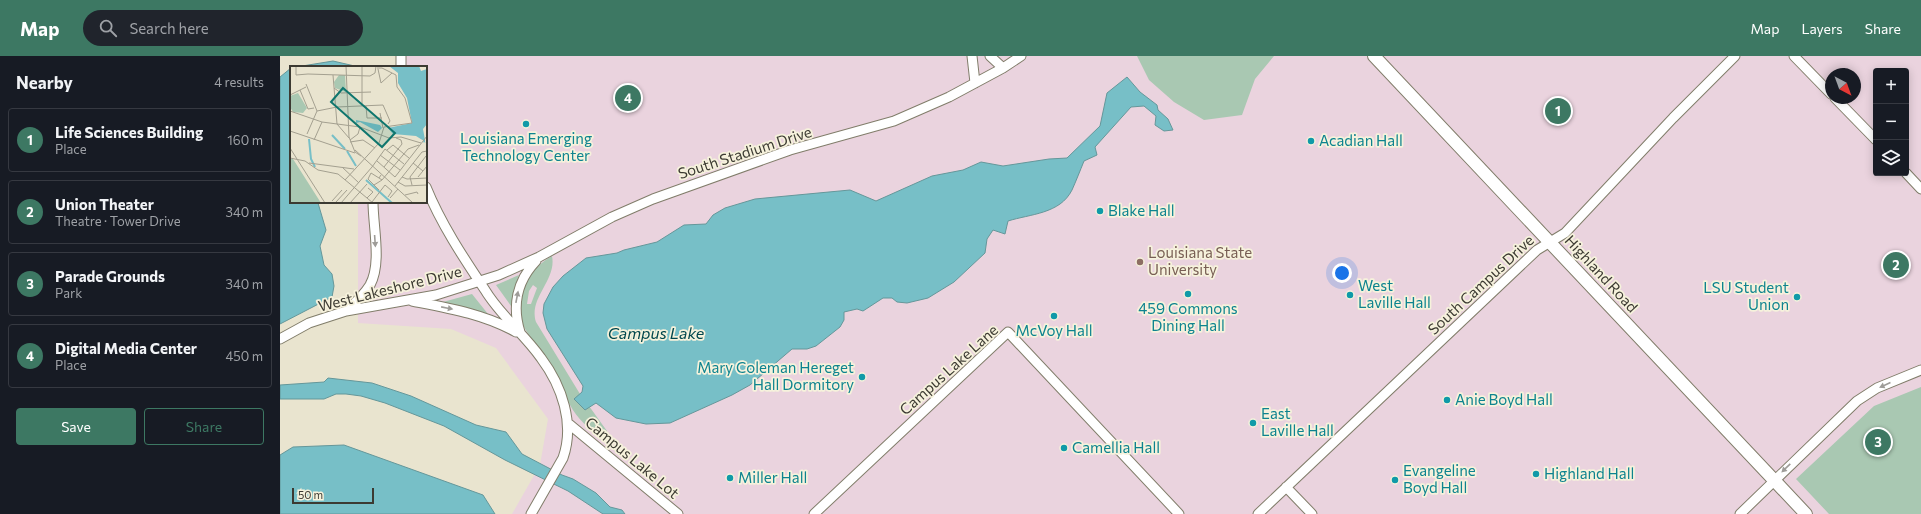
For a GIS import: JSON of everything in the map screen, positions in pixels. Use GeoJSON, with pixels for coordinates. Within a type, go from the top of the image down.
{"type":"FeatureCollection","features":[{"type":"Feature","properties":{"kind":"street"},"geometry":{"type":"LineString","coordinates":[[972,56],[975,83]]}},
{"type":"Feature","properties":{"kind":"street"},"geometry":{"type":"LineString","coordinates":[[990,56],[1003,68]]}},
{"type":"Feature","properties":{"kind":"street","name":"South Stadium Drive"},"geometry":{"type":"LineString","coordinates":[[479,281],[499,275],[540,257],[612,217],[653,199],[790,150],[894,121],[942,100],[1003,68],[1021,56]]}},
{"type":"Feature","properties":{"kind":"street","name":"Highland Road"},"geometry":{"type":"LineString","coordinates":[[1374,56],[1806,514]]}},
{"type":"Feature","properties":{"kind":"street","name":"South Campus Drive"},"geometry":{"type":"LineString","coordinates":[[1258,514],[1537,250],[1565,233],[1586,213],[1673,118],[1735,56]]}},
{"type":"Feature","properties":{"kind":"street"},"geometry":{"type":"LineString","coordinates":[[1794,56],[1825,88]]}},
{"type":"Feature","properties":{"kind":"street"},"geometry":{"type":"LineString","coordinates":[[1841,104],[1873,137]]}},
{"type":"Feature","properties":{"kind":"street"},"geometry":{"type":"LineString","coordinates":[[1909,176],[1921,189]]}},
{"type":"Feature","properties":{"kind":"street"},"geometry":{"type":"LineString","coordinates":[[427,189],[448,233],[479,281]]}},
{"type":"Feature","properties":{"kind":"street"},"geometry":{"type":"LineString","coordinates":[[346,311],[367,290],[375,274],[376,260],[373,203]]}},
{"type":"Feature","properties":{"kind":"street"},"geometry":{"type":"LineString","coordinates":[[521,335],[516,317],[517,295],[528,268],[540,257]]}},
{"type":"Feature","properties":{"kind":"street","name":"West Lakeshore Drive"},"geometry":{"type":"LineString","coordinates":[[280,339],[309,323],[346,311],[443,293],[479,281],[492,301],[546,365],[560,393],[569,424],[566,448],[563,458],[531,514]]}},
{"type":"Feature","properties":{"kind":"street"},"geometry":{"type":"LineString","coordinates":[[409,300],[466,312],[501,324],[521,335]]}},
{"type":"Feature","properties":{"kind":"street","name":"Campus Lake Lane"},"geometry":{"type":"LineString","coordinates":[[814,514],[1008,332],[1179,514]]}},
{"type":"Feature","properties":{"kind":"street"},"geometry":{"type":"LineString","coordinates":[[1740,514],[1857,401],[1877,388],[1921,370]]}},
{"type":"Feature","properties":{"kind":"street","name":"Campus Lake Lot"},"geometry":{"type":"LineString","coordinates":[[569,424],[678,514]]}},
{"type":"Feature","properties":{"kind":"street"},"geometry":{"type":"LineString","coordinates":[[1286,487],[1312,514]]}},
{"type":"Feature","properties":{"kind":"shaded area","name":"Louisiana State University"},"geometry":{"type":"Polygon","coordinates":[[[397,56],[1921,56],[1921,514],[512,514],[540,465],[548,419],[496,348],[451,329],[358,323],[358,203],[427,203],[427,66],[397,66],[397,56]]]}},
{"type":"Feature","properties":{"kind":"green space"},"geometry":{"type":"Polygon","coordinates":[[[1137,56],[1274,56],[1255,79],[1242,115],[1204,120],[1174,102],[1149,80],[1137,56]]]}},
{"type":"Feature","properties":{"kind":"green space"},"geometry":{"type":"Polygon","coordinates":[[[552,256],[550,273],[536,305],[536,322],[580,394],[575,399],[584,409],[589,406],[607,431],[601,439],[576,415],[552,366],[528,334],[521,319],[519,308],[523,288],[528,278],[543,262],[552,256]],[[533,285],[529,291],[527,304],[531,304],[537,288],[533,285]]]}},
{"type":"Feature","properties":{"kind":"green space"},"geometry":{"type":"Polygon","coordinates":[[[519,275],[514,290],[511,306],[496,285],[519,275]]]}},
{"type":"Feature","properties":{"kind":"green space"},"geometry":{"type":"Polygon","coordinates":[[[472,294],[488,314],[442,302],[443,302],[472,294]]]}},
{"type":"Feature","properties":{"kind":"green space"},"geometry":{"type":"Polygon","coordinates":[[[1921,387],[1921,514],[1829,514],[1796,479],[1874,406],[1921,387]]]}},
{"type":"Feature","properties":{"kind":"water"},"geometry":{"type":"Polygon","coordinates":[[[333,61],[355,66],[302,66],[333,61]]]}},
{"type":"Feature","properties":{"kind":"water"},"geometry":{"type":"Polygon","coordinates":[[[290,69],[290,203],[318,203],[326,230],[320,246],[324,265],[332,274],[334,286],[332,297],[280,324],[280,77],[290,69]]]}},
{"type":"Feature","properties":{"kind":"water","name":"Campus Lake"},"geometry":{"type":"Polygon","coordinates":[[[1127,77],[1140,92],[1157,105],[1158,110],[1168,119],[1173,130],[1164,131],[1155,125],[1156,116],[1144,106],[1131,107],[1095,147],[1097,155],[1084,161],[1072,190],[1067,198],[1052,209],[1008,221],[1005,234],[993,230],[987,239],[985,253],[954,282],[928,298],[907,303],[897,302],[892,298],[883,298],[863,311],[857,309],[844,312],[844,320],[840,327],[816,346],[807,349],[792,349],[750,385],[732,395],[670,423],[646,424],[616,418],[596,403],[585,410],[574,399],[582,392],[583,386],[547,329],[543,313],[544,304],[553,287],[563,276],[586,258],[617,253],[657,242],[684,225],[706,224],[713,215],[725,208],[755,199],[850,190],[876,201],[932,176],[963,170],[981,162],[1003,166],[1049,159],[1067,158],[1100,126],[1107,93],[1127,77]]]}},
{"type":"Feature","properties":{"kind":"water"},"geometry":{"type":"Polygon","coordinates":[[[328,378],[372,383],[411,396],[476,425],[506,432],[522,454],[562,475],[573,479],[596,493],[610,507],[622,510],[625,514],[603,514],[568,491],[505,460],[444,426],[385,403],[361,396],[346,394],[336,394],[324,399],[280,399],[280,385],[324,382],[328,378]]]}},
{"type":"Feature","properties":{"kind":"water"},"geometry":{"type":"Polygon","coordinates":[[[344,445],[483,495],[495,514],[280,514],[280,455],[293,447],[344,445]]]}},
{"type":"Feature","properties":{"kind":"place","name":"Digital Media Center"},"geometry":{"type":"Point","coordinates":[628,98]}},
{"type":"Feature","properties":{"kind":"place","name":"Life Sciences Building"},"geometry":{"type":"Point","coordinates":[1558,111]}},
{"type":"Feature","properties":{"kind":"place","name":"Louisiana Emerging Technology Center"},"geometry":{"type":"Point","coordinates":[526,124]}},
{"type":"Feature","properties":{"kind":"place","name":"Acadian Hall"},"geometry":{"type":"Point","coordinates":[1311,141]}},
{"type":"Feature","properties":{"kind":"place","name":"Blake Hall"},"geometry":{"type":"Point","coordinates":[1100,211]}},
{"type":"Feature","properties":{"kind":"place","name":"Louisiana State University"},"geometry":{"type":"Point","coordinates":[1140,262]}},
{"type":"Feature","properties":{"kind":"place","name":"Union Theater"},"geometry":{"type":"Point","coordinates":[1896,265]}},
{"type":"Feature","properties":{"kind":"place","name":"459 Commons Dining Hall"},"geometry":{"type":"Point","coordinates":[1188,294]}},
{"type":"Feature","properties":{"kind":"place","name":"West Laville Hall"},"geometry":{"type":"Point","coordinates":[1350,295]}},
{"type":"Feature","properties":{"kind":"place","name":"LSU Student Union"},"geometry":{"type":"Point","coordinates":[1797,297]}},
{"type":"Feature","properties":{"kind":"place","name":"McVoy Hall"},"geometry":{"type":"Point","coordinates":[1054,316]}},
{"type":"Feature","properties":{"kind":"place","name":"Mary Coleman Hereget Hall Dormitory"},"geometry":{"type":"Point","coordinates":[862,377]}},
{"type":"Feature","properties":{"kind":"place","name":"Anie Boyd Hall"},"geometry":{"type":"Point","coordinates":[1447,400]}},
{"type":"Feature","properties":{"kind":"place","name":"East Laville Hall"},"geometry":{"type":"Point","coordinates":[1253,423]}},
{"type":"Feature","properties":{"kind":"place","name":"Parade Grounds"},"geometry":{"type":"Point","coordinates":[1878,442]}},
{"type":"Feature","properties":{"kind":"place","name":"Camellia Hall"},"geometry":{"type":"Point","coordinates":[1064,448]}},
{"type":"Feature","properties":{"kind":"place","name":"Highland Hall"},"geometry":{"type":"Point","coordinates":[1536,474]}},
{"type":"Feature","properties":{"kind":"place","name":"Miller Hall"},"geometry":{"type":"Point","coordinates":[730,478]}},
{"type":"Feature","properties":{"kind":"place","name":"Evangeline Boyd Hall"},"geometry":{"type":"Point","coordinates":[1395,480]}}]}
